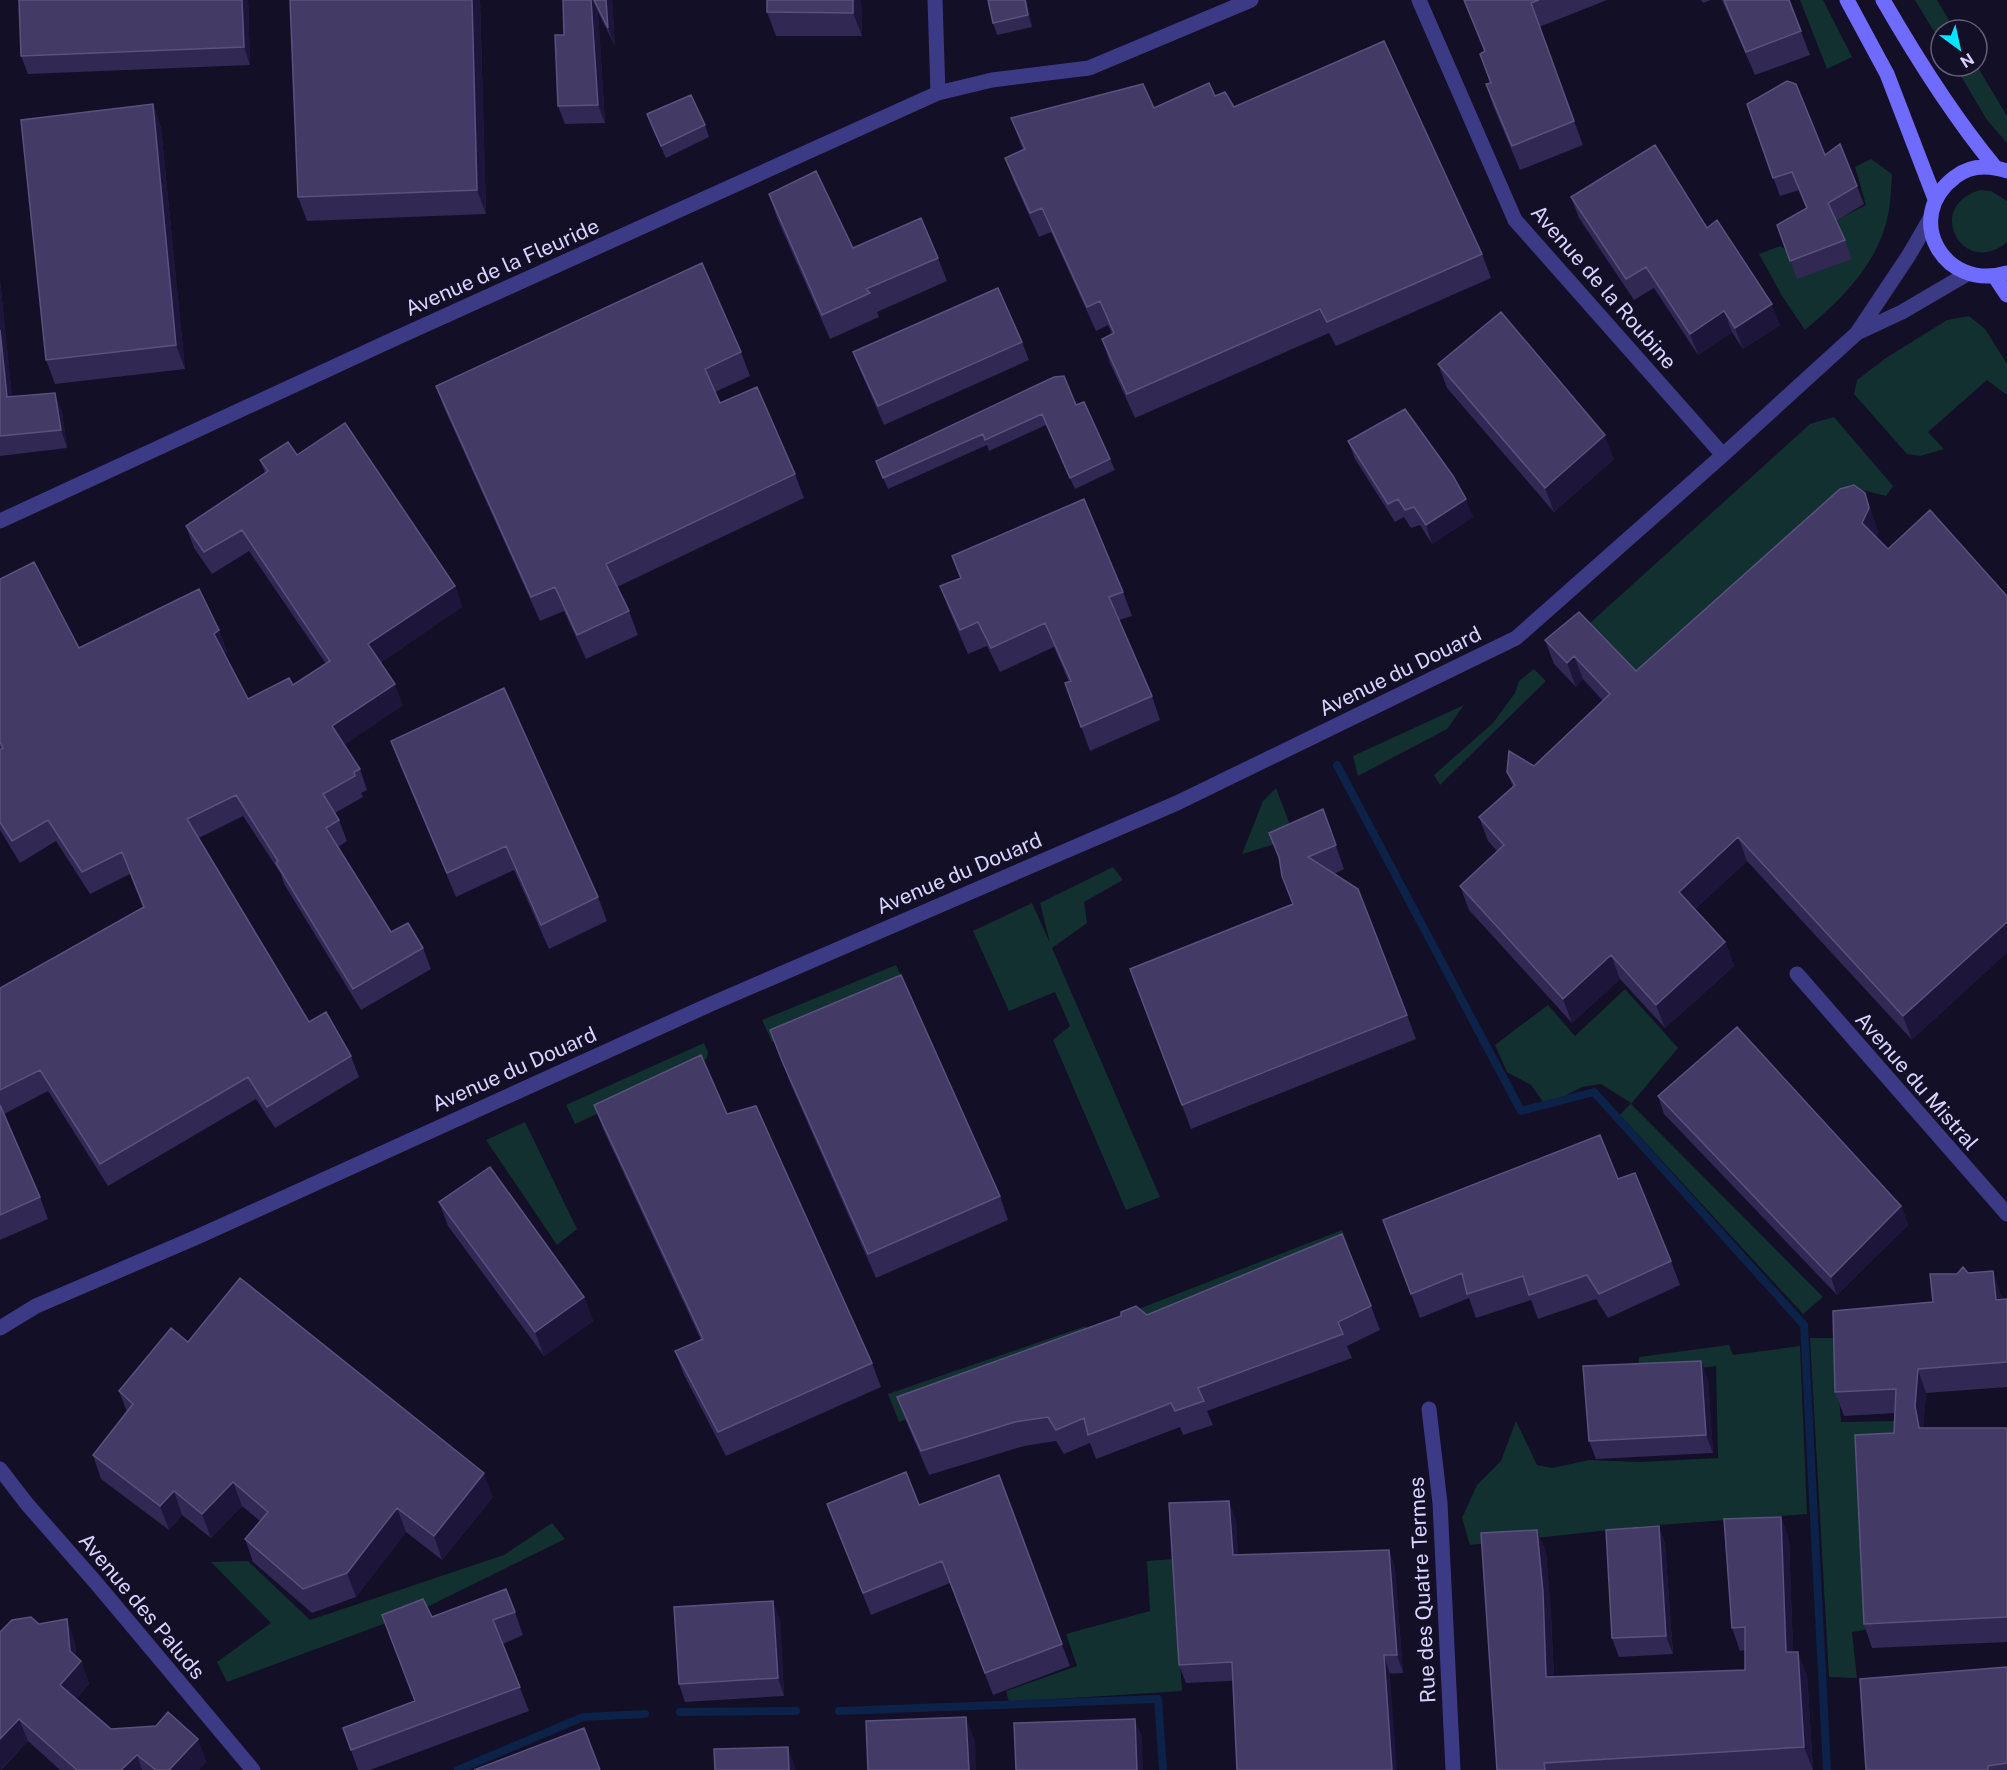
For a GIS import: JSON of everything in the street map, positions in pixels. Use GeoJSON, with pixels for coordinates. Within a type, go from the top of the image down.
{"type":"FeatureCollection","features":[{"type":"Feature","properties":{"kind":"street"},"geometry":{"type":"LineString","coordinates":[[935,0],[938,93]]}},
{"type":"Feature","properties":{"kind":"street","name":"Avenue de la Fleuride"},"geometry":{"type":"LineString","coordinates":[[0,521],[394,339],[938,93],[992,80],[1089,68],[1251,0]]}},
{"type":"Feature","properties":{"kind":"street","name":"Avenue de la Roubine"},"geometry":{"type":"LineString","coordinates":[[1419,0],[1515,220],[1723,455]]}},
{"type":"Feature","properties":{"kind":"street"},"geometry":{"type":"LineString","coordinates":[[1847,0],[1887,75],[1935,199]]}},
{"type":"Feature","properties":{"kind":"street"},"geometry":{"type":"LineString","coordinates":[[1883,0],[1919,63],[1965,130],[2001,169]]}},
{"type":"Feature","properties":{"kind":"street"},"geometry":{"type":"LineString","coordinates":[[2001,169],[1977,167],[1960,173],[1946,184],[1935,199],[1931,231],[1939,251],[1951,265],[1967,274],[1980,277],[2001,275],[2007,295]]}},
{"type":"Feature","properties":{"kind":"street","name":"Avenue du Douard"},"geometry":{"type":"LineString","coordinates":[[0,1328],[36,1306],[197,1238],[701,1008],[1176,802],[1516,638],[1857,333],[1909,255],[1931,217]]}},
{"type":"Feature","properties":{"kind":"street","name":"Avenue du Douard"},"geometry":{"type":"LineString","coordinates":[[1857,333],[1902,312],[1967,274]]}},
{"type":"Feature","properties":{"kind":"street","name":"Avenue du Mistral"},"geometry":{"type":"LineString","coordinates":[[1797,974],[2007,1214]]}},
{"type":"Feature","properties":{"kind":"street","name":"Rue des Quatre Termes"},"geometry":{"type":"LineString","coordinates":[[1429,1408],[1440,1503],[1453,1770]]}},
{"type":"Feature","properties":{"kind":"street","name":"Avenue des Paluds"},"geometry":{"type":"LineString","coordinates":[[0,1469],[27,1504],[253,1770]]}},
{"type":"Feature","properties":{"kind":"green space"},"geometry":{"type":"Polygon","coordinates":[[[1800,0],[1823,0],[1852,57],[1827,69],[1800,0]]]}},
{"type":"Feature","properties":{"kind":"green space"},"geometry":{"type":"Polygon","coordinates":[[[1915,0],[1937,0],[1948,18],[1929,18],[1929,23],[1915,0]]]}},
{"type":"Feature","properties":{"kind":"green space"},"geometry":{"type":"Polygon","coordinates":[[[1962,78],[1984,78],[2007,116],[2007,143],[1987,120],[1962,78]]]}},
{"type":"Feature","properties":{"kind":"green space"},"geometry":{"type":"Polygon","coordinates":[[[1871,159],[1892,174],[1889,210],[1883,233],[1867,265],[1856,280],[1805,330],[1782,296],[1759,254],[1780,246],[1786,250],[1851,259],[1837,220],[1866,205],[1855,167],[1871,159]]]}},
{"type":"Feature","properties":{"kind":"green space"},"geometry":{"type":"Polygon","coordinates":[[[1980,190],[1991,191],[2007,201],[2007,242],[1991,251],[1977,252],[1965,246],[1956,236],[1952,224],[1954,210],[1963,199],[1980,190]]]}},
{"type":"Feature","properties":{"kind":"green space"},"geometry":{"type":"Polygon","coordinates":[[[1969,316],[1985,329],[2007,364],[2007,395],[1987,380],[1928,432],[1944,449],[1920,456],[1907,454],[1854,394],[1857,380],[1886,358],[1947,320],[1969,316]]]}},
{"type":"Feature","properties":{"kind":"green space"},"geometry":{"type":"Polygon","coordinates":[[[1834,417],[1893,486],[1886,496],[1859,489],[1644,680],[1590,623],[1810,424],[1834,417]]]}},
{"type":"Feature","properties":{"kind":"green space"},"geometry":{"type":"Polygon","coordinates":[[[1534,669],[1546,681],[1440,785],[1434,775],[1493,723],[1515,693],[1519,681],[1534,669]]]}},
{"type":"Feature","properties":{"kind":"green space"},"geometry":{"type":"Polygon","coordinates":[[[1464,705],[1447,729],[1358,776],[1353,756],[1464,705]]]}},
{"type":"Feature","properties":{"kind":"green space"},"geometry":{"type":"Polygon","coordinates":[[[1276,788],[1295,838],[1242,854],[1263,801],[1276,788]]]}},
{"type":"Feature","properties":{"kind":"green space"},"geometry":{"type":"Polygon","coordinates":[[[1113,867],[1123,880],[1084,902],[1087,923],[1052,948],[1160,1197],[1126,1210],[1053,1040],[1070,1026],[1055,992],[1009,1011],[973,931],[1032,903],[1050,943],[1040,903],[1113,867]]]}},
{"type":"Feature","properties":{"kind":"green space"},"geometry":{"type":"Polygon","coordinates":[[[896,965],[905,984],[772,1042],[762,1020],[896,965]]]}},
{"type":"Feature","properties":{"kind":"green space"},"geometry":{"type":"Polygon","coordinates":[[[1625,989],[1678,1048],[1631,1104],[1823,1297],[1803,1314],[1620,1115],[1631,1103],[1601,1084],[1582,1087],[1546,1106],[1531,1085],[1507,1072],[1495,1045],[1548,1005],[1575,1036],[1625,989]]]}},
{"type":"Feature","properties":{"kind":"green space"},"geometry":{"type":"Polygon","coordinates":[[[704,1043],[708,1052],[707,1058],[701,1063],[575,1124],[566,1105],[704,1043]]]}},
{"type":"Feature","properties":{"kind":"green space"},"geometry":{"type":"Polygon","coordinates":[[[525,1122],[577,1229],[557,1245],[486,1140],[525,1122]]]}},
{"type":"Feature","properties":{"kind":"green space"},"geometry":{"type":"Polygon","coordinates":[[[1342,1230],[1348,1245],[1335,1252],[1110,1334],[1105,1322],[1342,1230]]]}},
{"type":"Feature","properties":{"kind":"green space"},"geometry":{"type":"Polygon","coordinates":[[[1086,1326],[1091,1348],[899,1422],[888,1394],[1086,1326]]]}},
{"type":"Feature","properties":{"kind":"green space"},"geometry":{"type":"Polygon","coordinates":[[[1810,1338],[1834,1338],[1841,1422],[1900,1421],[1871,1629],[1852,1632],[1857,1678],[1829,1677],[1810,1338]]]}},
{"type":"Feature","properties":{"kind":"green space"},"geometry":{"type":"Polygon","coordinates":[[[1729,1345],[1733,1355],[1800,1346],[1807,1514],[1645,1526],[1470,1545],[1462,1518],[1477,1485],[1501,1461],[1516,1421],[1537,1465],[1552,1468],[1589,1460],[1641,1462],[1718,1458],[1716,1366],[1638,1376],[1639,1357],[1729,1345]]]}},
{"type":"Feature","properties":{"kind":"green space"},"geometry":{"type":"Polygon","coordinates":[[[552,1523],[565,1539],[421,1610],[227,1682],[217,1662],[271,1623],[211,1562],[248,1561],[310,1620],[504,1555],[552,1523]]]}},
{"type":"Feature","properties":{"kind":"green space"},"geometry":{"type":"Polygon","coordinates":[[[1173,1559],[1182,1691],[1009,1702],[1006,1691],[1077,1666],[1066,1634],[1150,1611],[1147,1561],[1173,1559]]]}},
{"type":"Feature","properties":{"kind":"building"},"geometry":{"type":"Polygon","coordinates":[[[19,0],[242,0],[244,47],[21,56],[19,0]]]}},
{"type":"Feature","properties":{"kind":"building"},"geometry":{"type":"Polygon","coordinates":[[[290,0],[472,0],[477,190],[298,197],[290,0]]]}},
{"type":"Feature","properties":{"kind":"building"},"geometry":{"type":"Polygon","coordinates":[[[563,0],[591,0],[598,105],[558,106],[555,35],[564,35],[563,0]]]}},
{"type":"Feature","properties":{"kind":"building"},"geometry":{"type":"Polygon","coordinates":[[[594,0],[606,0],[608,28],[594,0]]]}},
{"type":"Feature","properties":{"kind":"building"},"geometry":{"type":"Polygon","coordinates":[[[767,0],[853,0],[853,13],[767,12],[767,0]]]}},
{"type":"Feature","properties":{"kind":"building"},"geometry":{"type":"Polygon","coordinates":[[[988,0],[1025,0],[1028,15],[993,23],[988,0]]]}},
{"type":"Feature","properties":{"kind":"building"},"geometry":{"type":"Polygon","coordinates":[[[1464,0],[1539,0],[1531,3],[1574,121],[1512,146],[1486,84],[1491,83],[1480,54],[1485,51],[1464,0]]]}},
{"type":"Feature","properties":{"kind":"building"},"geometry":{"type":"Polygon","coordinates":[[[1724,0],[1789,0],[1801,31],[1746,52],[1724,0]]]}},
{"type":"Feature","properties":{"kind":"building"},"geometry":{"type":"Polygon","coordinates":[[[1384,41],[1482,254],[1327,322],[1320,309],[1127,394],[1102,339],[1114,333],[1100,301],[1087,307],[1042,208],[1030,213],[1005,158],[1025,149],[1011,118],[1143,84],[1154,108],[1209,83],[1215,96],[1225,92],[1234,107],[1384,41]]]}},
{"type":"Feature","properties":{"kind":"building"},"geometry":{"type":"Polygon","coordinates":[[[1787,81],[1796,84],[1825,155],[1840,144],[1857,186],[1828,203],[1845,240],[1790,261],[1777,225],[1807,208],[1792,172],[1773,178],[1747,104],[1787,81]]]}},
{"type":"Feature","properties":{"kind":"building"},"geometry":{"type":"Polygon","coordinates":[[[691,95],[705,125],[661,146],[647,114],[691,95]]]}},
{"type":"Feature","properties":{"kind":"building"},"geometry":{"type":"Polygon","coordinates":[[[153,104],[176,345],[46,360],[21,120],[153,104]]]}},
{"type":"Feature","properties":{"kind":"building"},"geometry":{"type":"Polygon","coordinates":[[[1655,145],[1707,228],[1717,220],[1772,304],[1735,328],[1724,311],[1690,334],[1646,267],[1626,279],[1571,197],[1655,145]]]}},
{"type":"Feature","properties":{"kind":"building"},"geometry":{"type":"Polygon","coordinates":[[[816,171],[853,248],[921,218],[938,258],[866,289],[870,293],[822,315],[769,194],[816,171]]]}},
{"type":"Feature","properties":{"kind":"building"},"geometry":{"type":"Polygon","coordinates":[[[702,263],[741,352],[705,369],[720,403],[757,387],[795,474],[606,564],[629,611],[577,635],[555,587],[531,597],[436,386],[702,263]]]}},
{"type":"Feature","properties":{"kind":"building"},"geometry":{"type":"Polygon","coordinates":[[[998,288],[1022,342],[878,406],[853,352],[998,288]]]}},
{"type":"Feature","properties":{"kind":"building"},"geometry":{"type":"Polygon","coordinates":[[[1501,312],[1605,435],[1545,488],[1438,364],[1501,312]]]}},
{"type":"Feature","properties":{"kind":"building"},"geometry":{"type":"Polygon","coordinates":[[[0,330],[7,397],[55,393],[61,430],[0,436],[0,330]]]}},
{"type":"Feature","properties":{"kind":"building"},"geometry":{"type":"Polygon","coordinates":[[[1064,376],[1076,405],[1084,402],[1110,459],[1070,478],[1042,414],[985,440],[983,434],[883,478],[876,461],[1054,377],[1064,376]]]}},
{"type":"Feature","properties":{"kind":"building"},"geometry":{"type":"Polygon","coordinates":[[[1405,409],[1453,476],[1466,499],[1426,525],[1414,507],[1405,510],[1398,499],[1388,504],[1348,441],[1405,409]]]}},
{"type":"Feature","properties":{"kind":"building"},"geometry":{"type":"Polygon","coordinates":[[[345,423],[455,586],[368,644],[395,684],[332,726],[360,769],[354,772],[355,776],[323,794],[339,820],[326,828],[391,932],[408,923],[423,948],[353,989],[276,863],[278,861],[236,795],[187,819],[309,1022],[326,1012],[351,1056],[267,1107],[248,1077],[100,1164],[40,1070],[0,1090],[0,988],[144,907],[122,852],[82,872],[48,820],[12,841],[0,822],[0,750],[3,748],[0,742],[0,579],[34,562],[79,648],[199,589],[219,630],[214,634],[248,699],[289,678],[293,685],[330,661],[242,530],[204,552],[186,526],[268,471],[260,460],[288,442],[297,455],[345,423]]]}},
{"type":"Feature","properties":{"kind":"building"},"geometry":{"type":"Polygon","coordinates":[[[1854,485],[1865,493],[1869,508],[1862,523],[1888,549],[1930,510],[2007,596],[2007,922],[1903,1016],[1738,837],[1679,892],[1725,942],[1656,1005],[1611,955],[1563,999],[1460,886],[1504,845],[1479,817],[1515,785],[1507,772],[1509,751],[1534,766],[1610,694],[1574,656],[1567,663],[1545,640],[1579,612],[1636,671],[1840,489],[1854,485]]]}},
{"type":"Feature","properties":{"kind":"building"},"geometry":{"type":"Polygon","coordinates":[[[1084,499],[1123,592],[1109,597],[1152,696],[1081,727],[1065,683],[1071,681],[1045,623],[991,648],[978,622],[960,630],[940,586],[961,578],[952,556],[1084,499]]]}},
{"type":"Feature","properties":{"kind":"building"},"geometry":{"type":"Polygon","coordinates":[[[504,688],[598,897],[541,925],[506,846],[447,873],[391,741],[504,688]]]}},
{"type":"Feature","properties":{"kind":"building"},"geometry":{"type":"Polygon","coordinates":[[[1323,809],[1336,845],[1308,857],[1358,889],[1407,1015],[1182,1105],[1130,969],[1293,904],[1269,833],[1323,809]]]}},
{"type":"Feature","properties":{"kind":"building"},"geometry":{"type":"Polygon","coordinates":[[[901,975],[1000,1196],[868,1254],[770,1030],[901,975]]]}},
{"type":"Feature","properties":{"kind":"building"},"geometry":{"type":"Polygon","coordinates":[[[1737,1027],[1901,1206],[1831,1277],[1658,1096],[1737,1027]]]}},
{"type":"Feature","properties":{"kind":"building"},"geometry":{"type":"Polygon","coordinates":[[[701,1055],[727,1114],[756,1106],[872,1363],[718,1432],[675,1351],[703,1339],[594,1105],[701,1055]]]}},
{"type":"Feature","properties":{"kind":"building"},"geometry":{"type":"Polygon","coordinates":[[[0,1105],[40,1197],[0,1215],[0,1105]]]}},
{"type":"Feature","properties":{"kind":"building"},"geometry":{"type":"Polygon","coordinates":[[[1600,1135],[1618,1179],[1635,1173],[1671,1261],[1599,1294],[1587,1275],[1529,1295],[1523,1276],[1467,1294],[1462,1273],[1411,1294],[1383,1220],[1600,1135]]]}},
{"type":"Feature","properties":{"kind":"building"},"geometry":{"type":"Polygon","coordinates":[[[490,1167],[584,1297],[535,1332],[439,1202],[490,1167]]]}},
{"type":"Feature","properties":{"kind":"building"},"geometry":{"type":"Polygon","coordinates":[[[1342,1234],[1371,1306],[1338,1322],[1343,1334],[1198,1388],[1204,1401],[1175,1411],[1171,1403],[1088,1435],[1084,1418],[1056,1430],[1048,1417],[1015,1422],[921,1451],[897,1397],[1121,1316],[1121,1312],[1136,1306],[1147,1315],[1342,1234]]]}},
{"type":"Feature","properties":{"kind":"building"},"geometry":{"type":"Polygon","coordinates":[[[1963,1267],[1968,1273],[1993,1271],[1996,1300],[2007,1299],[2007,1362],[1918,1369],[1915,1406],[1919,1428],[2007,1428],[2007,1617],[1864,1624],[1855,1435],[1894,1433],[1896,1389],[1835,1392],[1833,1311],[1933,1302],[1930,1274],[1957,1274],[1963,1267]]]}},
{"type":"Feature","properties":{"kind":"building"},"geometry":{"type":"Polygon","coordinates":[[[240,1278],[484,1473],[434,1536],[397,1508],[347,1573],[303,1589],[245,1539],[268,1512],[233,1482],[202,1514],[174,1491],[160,1506],[93,1455],[133,1404],[119,1391],[171,1328],[188,1342],[240,1278]]]}},
{"type":"Feature","properties":{"kind":"building"},"geometry":{"type":"Polygon","coordinates":[[[1701,1361],[1706,1435],[1589,1441],[1583,1366],[1701,1361]]]}},
{"type":"Feature","properties":{"kind":"building"},"geometry":{"type":"Polygon","coordinates":[[[906,1472],[919,1505],[999,1475],[1062,1644],[985,1673],[942,1561],[863,1593],[827,1504],[906,1472]]]}},
{"type":"Feature","properties":{"kind":"building"},"geometry":{"type":"Polygon","coordinates":[[[1229,1501],[1233,1555],[1389,1550],[1397,1655],[1384,1655],[1392,1770],[1237,1770],[1232,1662],[1179,1665],[1169,1503],[1229,1501]]]}},
{"type":"Feature","properties":{"kind":"building"},"geometry":{"type":"Polygon","coordinates":[[[1781,1517],[1786,1652],[1798,1652],[1804,1747],[1544,1763],[1545,1770],[1497,1770],[1481,1533],[1537,1530],[1543,1592],[1546,1677],[1745,1670],[1745,1627],[1732,1628],[1724,1519],[1781,1517]]]}},
{"type":"Feature","properties":{"kind":"building"},"geometry":{"type":"Polygon","coordinates":[[[1659,1526],[1666,1636],[1612,1638],[1606,1530],[1659,1526]]]}},
{"type":"Feature","properties":{"kind":"building"},"geometry":{"type":"Polygon","coordinates":[[[506,1589],[515,1612],[493,1620],[520,1687],[351,1750],[343,1728],[415,1701],[382,1615],[423,1599],[432,1617],[506,1589]]]}},
{"type":"Feature","properties":{"kind":"building"},"geometry":{"type":"Polygon","coordinates":[[[773,1601],[778,1678],[679,1684],[674,1607],[773,1601]]]}},
{"type":"Feature","properties":{"kind":"building"},"geometry":{"type":"Polygon","coordinates":[[[31,1617],[39,1624],[67,1619],[70,1651],[81,1661],[60,1685],[111,1729],[156,1726],[168,1712],[198,1739],[169,1770],[156,1770],[137,1755],[121,1770],[77,1770],[19,1719],[0,1739],[0,1632],[12,1620],[31,1617]]]}},
{"type":"Feature","properties":{"kind":"building"},"geometry":{"type":"Polygon","coordinates":[[[2007,1667],[2007,1763],[1988,1766],[1988,1770],[1866,1770],[1860,1679],[2007,1667]]]}},
{"type":"Feature","properties":{"kind":"building"},"geometry":{"type":"Polygon","coordinates":[[[966,1717],[969,1770],[868,1770],[866,1721],[966,1717]]]}},
{"type":"Feature","properties":{"kind":"building"},"geometry":{"type":"Polygon","coordinates":[[[1135,1719],[1137,1770],[1016,1770],[1014,1723],[1135,1719]]]}},
{"type":"Feature","properties":{"kind":"building"},"geometry":{"type":"Polygon","coordinates":[[[584,1728],[600,1770],[474,1770],[584,1728]]]}},
{"type":"Feature","properties":{"kind":"building"},"geometry":{"type":"Polygon","coordinates":[[[788,1747],[789,1770],[715,1770],[714,1749],[788,1747]]]}},
{"type":"Feature","properties":{"kind":"waterway"},"geometry":{"type":"LineString","coordinates":[[1337,765],[1521,1111],[1594,1092],[1804,1325],[1827,1770]]}},
{"type":"Feature","properties":{"kind":"waterway"},"geometry":{"type":"LineString","coordinates":[[839,1711],[1158,1699],[1163,1770]]}},
{"type":"Feature","properties":{"kind":"waterway"},"geometry":{"type":"LineString","coordinates":[[680,1712],[796,1711]]}},
{"type":"Feature","properties":{"kind":"waterway"},"geometry":{"type":"LineString","coordinates":[[458,1770],[583,1717],[645,1714]]}}]}
